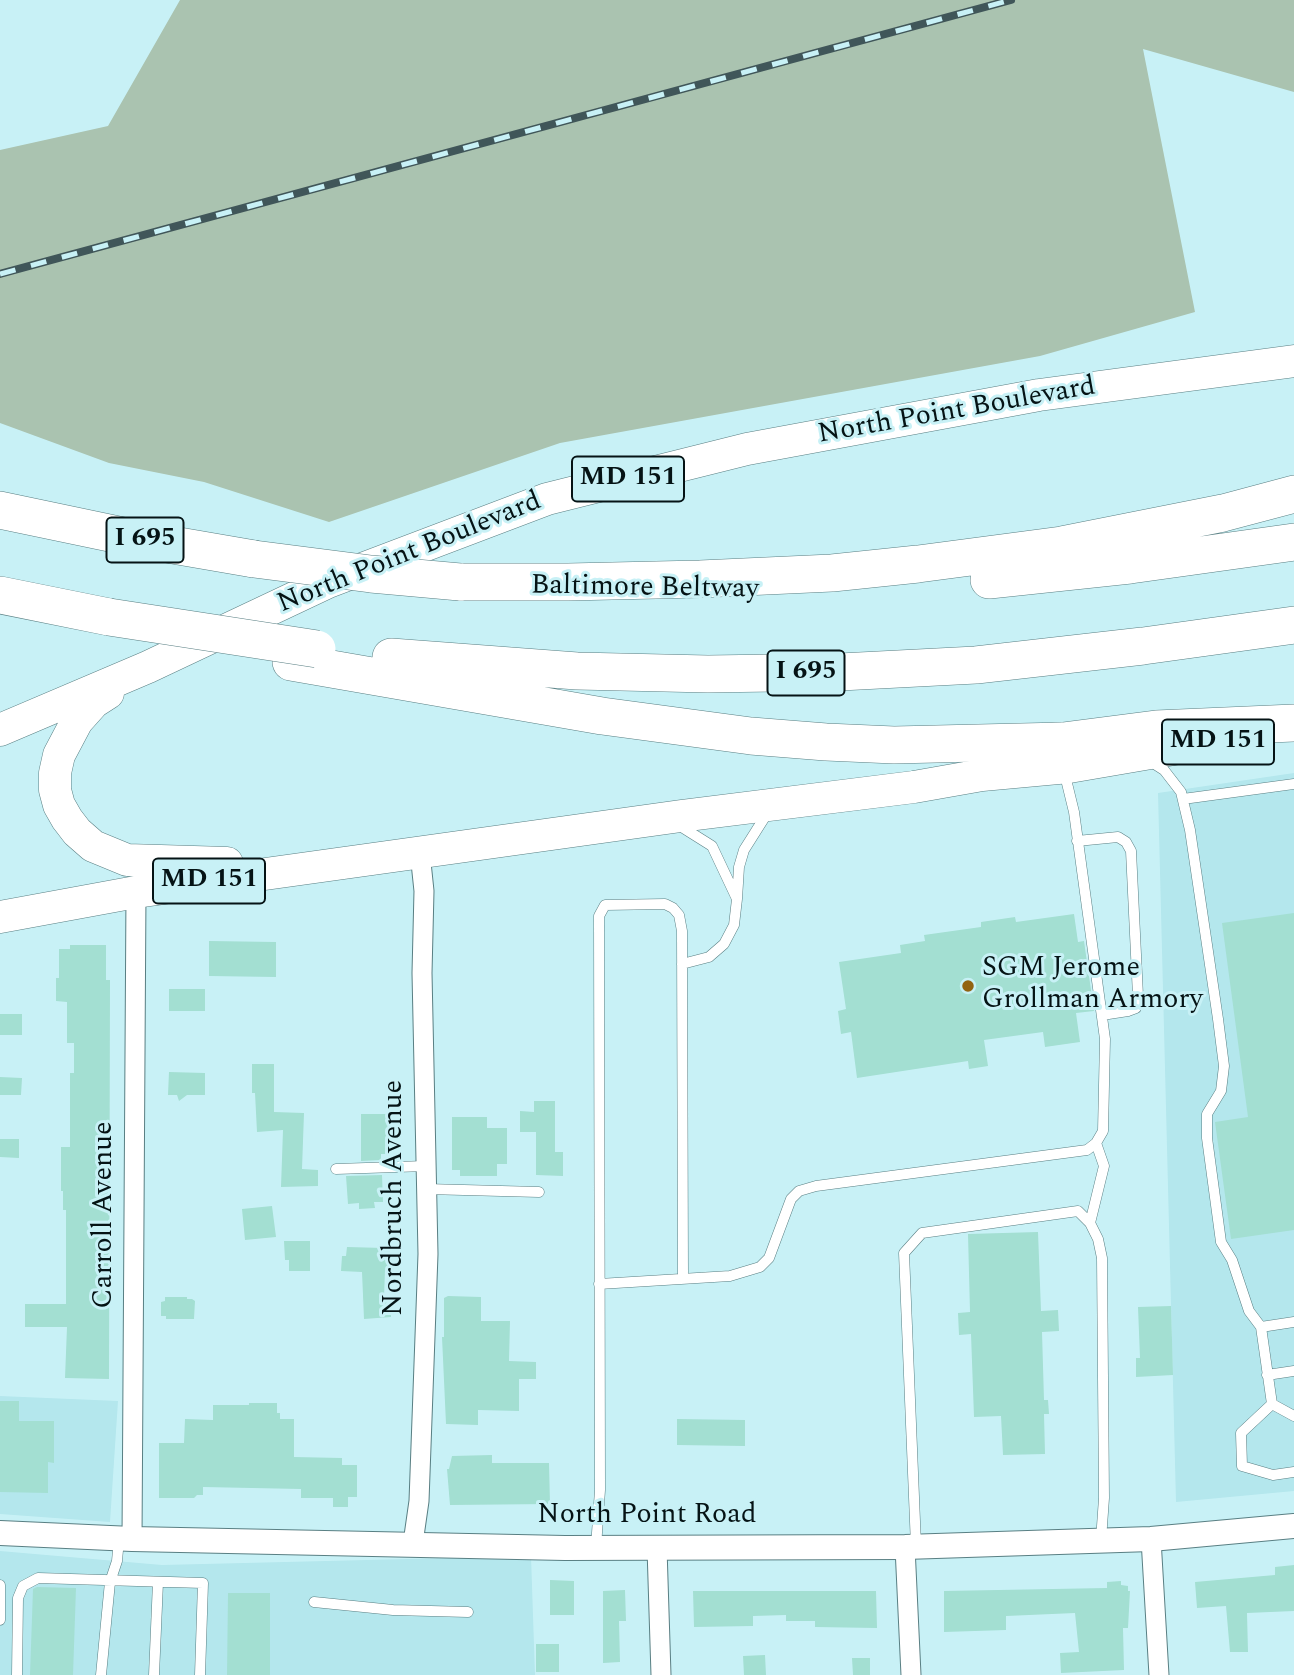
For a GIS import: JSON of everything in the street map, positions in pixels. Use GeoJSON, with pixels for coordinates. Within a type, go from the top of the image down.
{"type":"FeatureCollection","features":[{"type":"Feature","properties":{"kind":"highway"},"geometry":{"type":"LineString","coordinates":[[460,582],[700,579],[832,573],[906,566],[1062,545],[1223,513],[1294,494]]}},
{"type":"Feature","properties":{"kind":"highway","name":"Baltimore Beltway"},"geometry":{"type":"LineString","coordinates":[[0,509],[37,519],[254,559],[371,574],[568,589],[698,593],[833,591],[966,583],[1130,565],[1294,542]]}},
{"type":"Feature","properties":{"kind":"highway","name":"I 695"},"geometry":{"type":"LineString","coordinates":[[0,595],[304,656],[577,671],[708,674],[840,672],[976,665],[1294,625]]}},
{"type":"Feature","properties":{"kind":"highway"},"geometry":{"type":"LineString","coordinates":[[304,656],[602,716],[751,736],[826,742],[894,745],[1063,741],[1156,729],[1294,725]]}},
{"type":"Feature","properties":{"kind":"main road","name":"North Point Boulevard"},"geometry":{"type":"LineString","coordinates":[[0,730],[148,667],[328,582],[547,499],[747,449],[1013,400],[1294,361]]}},
{"type":"Feature","properties":{"kind":"main road"},"geometry":{"type":"LineString","coordinates":[[148,667],[94,702],[77,721],[59,755],[55,790],[59,805],[77,832],[93,846],[127,860],[332,864]]}},
{"type":"Feature","properties":{"kind":"main road","name":"MD 151"},"geometry":{"type":"LineString","coordinates":[[0,918],[136,892],[332,864],[982,775],[1063,767],[1141,755],[1294,725]]}},
{"type":"Feature","properties":{"kind":"street","name":"Nordbruch Avenue"},"geometry":{"type":"LineString","coordinates":[[413,1543],[419,1502],[429,1254],[422,973],[424,891],[420,853]]}},
{"type":"Feature","properties":{"kind":"street","name":"Carroll Avenue"},"geometry":{"type":"LineString","coordinates":[[126,1539],[136,892]]}},
{"type":"Feature","properties":{"kind":"street","name":"North Point Road"},"geometry":{"type":"LineString","coordinates":[[0,1533],[126,1539],[596,1548],[910,1547],[1151,1539],[1294,1525]]}},
{"type":"Feature","properties":{"kind":"street"},"geometry":{"type":"LineString","coordinates":[[1151,1539],[1159,1675]]}},
{"type":"Feature","properties":{"kind":"street"},"geometry":{"type":"LineString","coordinates":[[910,1547],[911,1675]]}},
{"type":"Feature","properties":{"kind":"street"},"geometry":{"type":"LineString","coordinates":[[657,1548],[662,1675]]}},
{"type":"Feature","properties":{"kind":"lane"},"geometry":{"type":"LineString","coordinates":[[1141,755],[1164,770],[1181,792],[1190,830],[1224,1066],[1221,1091],[1207,1114],[1214,1201],[1221,1242],[1231,1261],[1249,1311],[1261,1327],[1272,1404]]}},
{"type":"Feature","properties":{"kind":"lane"},"geometry":{"type":"LineString","coordinates":[[599,1284],[730,1276],[760,1267],[769,1258],[791,1199],[799,1191],[816,1186],[1087,1150],[1096,1143],[1103,1131],[1105,1039],[1077,841],[1063,767]]}},
{"type":"Feature","properties":{"kind":"lane"},"geometry":{"type":"LineString","coordinates":[[1183,799],[1294,785]]}},
{"type":"Feature","properties":{"kind":"lane"},"geometry":{"type":"LineString","coordinates":[[682,964],[709,957],[724,944],[734,925],[739,867],[744,850],[751,835],[774,805]]}},
{"type":"Feature","properties":{"kind":"lane"},"geometry":{"type":"LineString","coordinates":[[668,818],[712,846],[737,899]]}},
{"type":"Feature","properties":{"kind":"lane"},"geometry":{"type":"LineString","coordinates":[[1077,841],[1118,837],[1126,842],[1130,851],[1138,996],[1136,1008],[1102,1015]]}},
{"type":"Feature","properties":{"kind":"lane"},"geometry":{"type":"LineString","coordinates":[[596,1548],[600,1490],[599,916],[605,905],[665,904],[679,915],[682,930],[683,1279]]}},
{"type":"Feature","properties":{"kind":"lane"},"geometry":{"type":"LineString","coordinates":[[1090,1223],[1104,1166],[1096,1143]]}},
{"type":"Feature","properties":{"kind":"lane"},"geometry":{"type":"LineString","coordinates":[[336,1169],[426,1166]]}},
{"type":"Feature","properties":{"kind":"lane"},"geometry":{"type":"LineString","coordinates":[[426,1189],[539,1192]]}},
{"type":"Feature","properties":{"kind":"lane"},"geometry":{"type":"LineString","coordinates":[[910,1547],[904,1252],[922,1233],[1078,1212],[1090,1223],[1098,1239],[1102,1258],[1104,1497],[1101,1541]]}},
{"type":"Feature","properties":{"kind":"lane"},"geometry":{"type":"LineString","coordinates":[[1261,1327],[1294,1322]]}},
{"type":"Feature","properties":{"kind":"lane"},"geometry":{"type":"LineString","coordinates":[[1267,1375],[1294,1371]]}},
{"type":"Feature","properties":{"kind":"lane"},"geometry":{"type":"LineString","coordinates":[[1272,1404],[1294,1416]]}},
{"type":"Feature","properties":{"kind":"lane"},"geometry":{"type":"LineString","coordinates":[[1272,1404],[1241,1433],[1242,1466],[1273,1475],[1294,1472]]}},
{"type":"Feature","properties":{"kind":"lane"},"geometry":{"type":"LineString","coordinates":[[101,1675],[110,1582],[126,1539]]}},
{"type":"Feature","properties":{"kind":"lane"},"geometry":{"type":"LineString","coordinates":[[17,1675],[18,1598],[23,1586],[38,1578],[204,1583],[200,1675]]}},
{"type":"Feature","properties":{"kind":"lane"},"geometry":{"type":"LineString","coordinates":[[154,1675],[158,1583]]}},
{"type":"Feature","properties":{"kind":"lane"},"geometry":{"type":"LineString","coordinates":[[0,1585],[0,1620]]}},
{"type":"Feature","properties":{"kind":"lane"},"geometry":{"type":"LineString","coordinates":[[1,1597],[18,1598]]}},
{"type":"Feature","properties":{"kind":"lane"},"geometry":{"type":"LineString","coordinates":[[314,1602],[393,1610],[468,1612]]}},
{"type":"Feature","properties":{"kind":"shaded area"},"geometry":{"type":"Polygon","coordinates":[[[1294,773],[1294,1491],[1176,1502],[1158,793],[1294,773]]]}},
{"type":"Feature","properties":{"kind":"shaded area"},"geometry":{"type":"Polygon","coordinates":[[[0,1396],[118,1401],[110,1522],[0,1514],[0,1396]]]}},
{"type":"Feature","properties":{"kind":"shaded area"},"geometry":{"type":"Polygon","coordinates":[[[0,1551],[162,1565],[531,1556],[535,1675],[0,1675],[0,1551]]]}},
{"type":"Feature","properties":{"kind":"green space"},"geometry":{"type":"Polygon","coordinates":[[[180,0],[1294,0],[1294,92],[1143,49],[1195,312],[1040,356],[560,443],[329,522],[204,482],[109,463],[0,423],[0,150],[108,126],[180,0]]]}},
{"type":"Feature","properties":{"kind":"building"},"geometry":{"type":"Polygon","coordinates":[[[1294,913],[1294,1230],[1231,1239],[1215,1122],[1248,1117],[1222,923],[1294,913]]]}},
{"type":"Feature","properties":{"kind":"building","name":"SGM Jerome Grollman Armory"},"geometry":{"type":"Polygon","coordinates":[[[1074,914],[1078,942],[1084,941],[1094,1011],[1076,1013],[1080,1042],[1045,1047],[1043,1032],[984,1040],[988,1066],[969,1069],[968,1061],[857,1078],[851,1032],[841,1034],[838,1011],[846,1009],[839,962],[901,953],[900,945],[925,941],[924,935],[981,927],[981,922],[1015,917],[1016,922],[1074,914]]]}},
{"type":"Feature","properties":{"kind":"building"},"geometry":{"type":"Polygon","coordinates":[[[209,941],[276,942],[276,977],[209,976],[209,941]]]}},
{"type":"Feature","properties":{"kind":"building"},"geometry":{"type":"Polygon","coordinates":[[[70,945],[106,945],[106,980],[110,980],[109,1379],[65,1378],[67,1327],[25,1327],[25,1304],[66,1304],[66,1210],[63,1210],[61,1191],[61,1147],[70,1147],[70,1073],[74,1073],[74,1043],[67,1043],[67,1002],[56,1001],[56,978],[59,978],[59,949],[70,949],[70,945]]]}},
{"type":"Feature","properties":{"kind":"building"},"geometry":{"type":"Polygon","coordinates":[[[169,989],[205,989],[205,1011],[169,1011],[169,989]]]}},
{"type":"Feature","properties":{"kind":"building"},"geometry":{"type":"Polygon","coordinates":[[[0,1014],[22,1014],[22,1035],[0,1035],[0,1014]]]}},
{"type":"Feature","properties":{"kind":"building"},"geometry":{"type":"Polygon","coordinates":[[[252,1064],[274,1064],[274,1112],[304,1113],[302,1169],[318,1170],[318,1186],[281,1187],[283,1130],[257,1132],[255,1093],[252,1093],[252,1064]]]}},
{"type":"Feature","properties":{"kind":"building"},"geometry":{"type":"Polygon","coordinates":[[[169,1072],[205,1073],[205,1095],[187,1095],[179,1101],[177,1095],[168,1095],[169,1072]]]}},
{"type":"Feature","properties":{"kind":"building"},"geometry":{"type":"Polygon","coordinates":[[[0,1077],[22,1078],[21,1095],[0,1095],[0,1077]]]}},
{"type":"Feature","properties":{"kind":"building"},"geometry":{"type":"Polygon","coordinates":[[[534,1101],[555,1101],[555,1152],[563,1152],[563,1176],[536,1175],[536,1132],[520,1132],[520,1111],[534,1112],[534,1101]]]}},
{"type":"Feature","properties":{"kind":"building"},"geometry":{"type":"Polygon","coordinates":[[[361,1114],[388,1114],[389,1154],[381,1154],[381,1160],[361,1161],[361,1114]]]}},
{"type":"Feature","properties":{"kind":"building"},"geometry":{"type":"Polygon","coordinates":[[[452,1117],[487,1117],[487,1128],[507,1128],[507,1164],[497,1164],[497,1176],[460,1176],[460,1170],[452,1170],[452,1117]]]}},
{"type":"Feature","properties":{"kind":"building"},"geometry":{"type":"Polygon","coordinates":[[[0,1139],[19,1139],[19,1158],[0,1157],[0,1139]]]}},
{"type":"Feature","properties":{"kind":"building"},"geometry":{"type":"Polygon","coordinates":[[[382,1175],[383,1202],[374,1202],[375,1208],[359,1209],[359,1203],[348,1204],[346,1176],[382,1175]]]}},
{"type":"Feature","properties":{"kind":"building"},"geometry":{"type":"Polygon","coordinates":[[[272,1206],[276,1237],[245,1240],[242,1209],[272,1206]]]}},
{"type":"Feature","properties":{"kind":"building"},"geometry":{"type":"Polygon","coordinates":[[[1038,1232],[1041,1311],[1058,1310],[1059,1331],[1042,1332],[1044,1400],[1048,1400],[1049,1414],[1044,1414],[1045,1454],[1003,1455],[1001,1416],[974,1417],[971,1334],[959,1335],[958,1313],[970,1312],[968,1234],[1038,1232]]]}},
{"type":"Feature","properties":{"kind":"building"},"geometry":{"type":"Polygon","coordinates":[[[284,1241],[310,1241],[310,1271],[289,1271],[289,1260],[285,1260],[284,1241]]]}},
{"type":"Feature","properties":{"kind":"building"},"geometry":{"type":"Polygon","coordinates":[[[347,1247],[390,1250],[390,1270],[385,1270],[384,1298],[390,1298],[391,1317],[364,1319],[362,1272],[341,1271],[342,1256],[346,1256],[347,1247]]]}},
{"type":"Feature","properties":{"kind":"building"},"geometry":{"type":"Polygon","coordinates":[[[165,1297],[187,1297],[195,1301],[194,1319],[166,1319],[166,1316],[161,1316],[161,1302],[165,1301],[165,1297]]]}},
{"type":"Feature","properties":{"kind":"building"},"geometry":{"type":"Polygon","coordinates":[[[481,1297],[481,1321],[510,1321],[509,1361],[536,1362],[536,1379],[519,1379],[519,1411],[478,1410],[478,1425],[446,1424],[442,1337],[444,1298],[481,1297]]]}},
{"type":"Feature","properties":{"kind":"building"},"geometry":{"type":"Polygon","coordinates":[[[1171,1306],[1173,1375],[1136,1377],[1136,1358],[1140,1358],[1138,1307],[1171,1306]]]}},
{"type":"Feature","properties":{"kind":"building"},"geometry":{"type":"Polygon","coordinates":[[[0,1401],[19,1401],[19,1421],[54,1421],[54,1463],[48,1462],[48,1493],[0,1492],[0,1401]]]}},
{"type":"Feature","properties":{"kind":"building"},"geometry":{"type":"Polygon","coordinates":[[[277,1403],[280,1419],[294,1419],[294,1457],[342,1458],[342,1465],[357,1465],[357,1497],[348,1497],[348,1507],[333,1507],[333,1498],[301,1498],[301,1489],[203,1487],[203,1495],[194,1498],[159,1498],[159,1443],[184,1443],[185,1419],[213,1420],[213,1405],[277,1403]]]}},
{"type":"Feature","properties":{"kind":"building"},"geometry":{"type":"Polygon","coordinates":[[[677,1419],[745,1420],[745,1446],[677,1445],[677,1419]]]}},
{"type":"Feature","properties":{"kind":"building"},"geometry":{"type":"Polygon","coordinates":[[[492,1455],[492,1463],[549,1463],[550,1504],[450,1505],[447,1469],[452,1456],[492,1455]]]}},
{"type":"Feature","properties":{"kind":"building"},"geometry":{"type":"Polygon","coordinates":[[[1294,1565],[1294,1611],[1247,1613],[1248,1652],[1230,1652],[1226,1606],[1197,1608],[1195,1582],[1275,1575],[1275,1567],[1294,1565]]]}},
{"type":"Feature","properties":{"kind":"building"},"geometry":{"type":"Polygon","coordinates":[[[550,1580],[574,1581],[574,1615],[550,1615],[550,1580]]]}},
{"type":"Feature","properties":{"kind":"building"},"geometry":{"type":"Polygon","coordinates":[[[1121,1581],[1121,1585],[1128,1586],[1130,1591],[1128,1628],[1123,1628],[1124,1670],[1061,1673],[1060,1653],[1079,1652],[1075,1613],[1006,1616],[1006,1630],[944,1632],[944,1591],[1107,1588],[1107,1582],[1121,1581]]]}},
{"type":"Feature","properties":{"kind":"building"},"geometry":{"type":"Polygon","coordinates":[[[76,1588],[73,1675],[30,1675],[33,1589],[76,1588]]]}},
{"type":"Feature","properties":{"kind":"building"},"geometry":{"type":"Polygon","coordinates":[[[625,1590],[626,1621],[619,1621],[620,1662],[603,1663],[603,1591],[625,1590]]]}},
{"type":"Feature","properties":{"kind":"building"},"geometry":{"type":"Polygon","coordinates":[[[693,1591],[876,1591],[877,1628],[815,1627],[815,1621],[786,1621],[786,1615],[753,1616],[753,1626],[694,1627],[693,1591]]]}},
{"type":"Feature","properties":{"kind":"building"},"geometry":{"type":"Polygon","coordinates":[[[228,1593],[270,1593],[270,1675],[227,1675],[228,1593]]]}},
{"type":"Feature","properties":{"kind":"building"},"geometry":{"type":"Polygon","coordinates":[[[536,1644],[559,1644],[559,1672],[536,1672],[536,1644]]]}},
{"type":"Feature","properties":{"kind":"building"},"geometry":{"type":"Polygon","coordinates":[[[765,1655],[766,1675],[744,1675],[743,1656],[765,1655]]]}},
{"type":"Feature","properties":{"kind":"building"},"geometry":{"type":"Polygon","coordinates":[[[852,1658],[870,1658],[870,1675],[853,1675],[852,1658]]]}},
{"type":"Feature","properties":{"kind":"railway"},"geometry":{"type":"LineString","coordinates":[[0,274],[1011,0]]}},
{"type":"Feature","properties":{"kind":"place","name":"SGM Jerome Grollman Armory"},"geometry":{"type":"Point","coordinates":[968,986]}}]}
